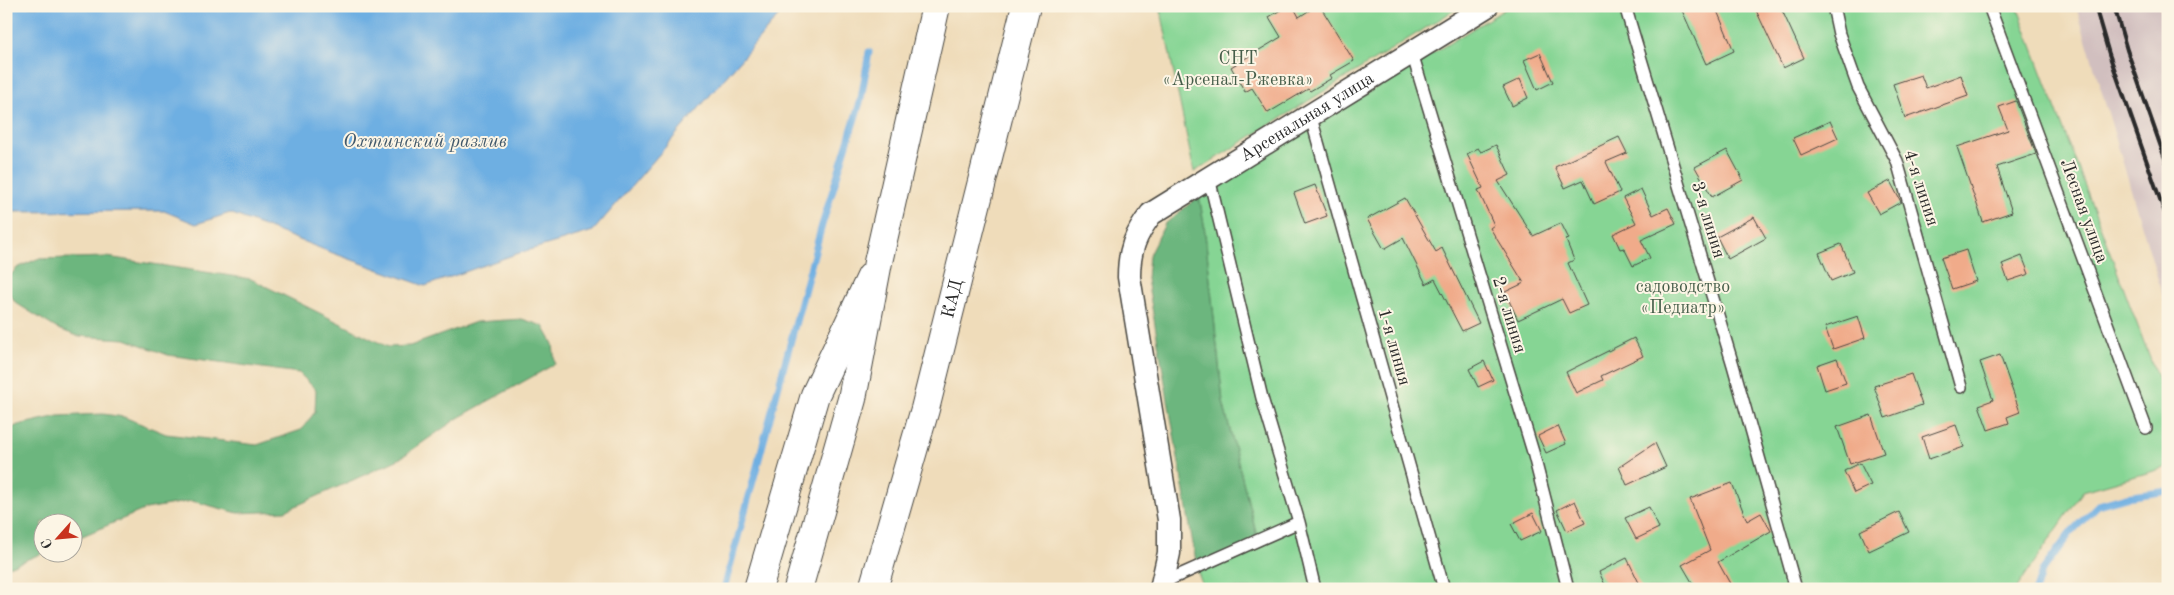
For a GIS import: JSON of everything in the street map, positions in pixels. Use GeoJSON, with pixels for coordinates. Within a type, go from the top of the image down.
{"type":"FeatureCollection","features":[{"type":"Feature","properties":{"kind":"main road"},"geometry":{"type":"LineString","coordinates":[[798,589],[852,399],[878,262],[936,6]]}},
{"type":"Feature","properties":{"kind":"main road","name":"КАД"},"geometry":{"type":"LineString","coordinates":[[873,589],[925,408],[1026,6]]}},
{"type":"Feature","properties":{"kind":"main road"},"geometry":{"type":"LineString","coordinates":[[758,589],[815,395],[878,262]]}},
{"type":"Feature","properties":{"kind":"street","name":"Арсенальная улица"},"geometry":{"type":"LineString","coordinates":[[1163,585],[1169,553],[1169,520],[1129,277],[1129,258],[1135,239],[1151,214],[1310,114],[1488,6]]}},
{"type":"Feature","properties":{"kind":"lane","name":"3-я линия"},"geometry":{"type":"LineString","coordinates":[[1625,6],[1733,365],[1796,589]]}},
{"type":"Feature","properties":{"kind":"lane","name":"4-я линия"},"geometry":{"type":"LineString","coordinates":[[1833,6],[1839,34],[1858,87],[1897,161],[1961,387]]}},
{"type":"Feature","properties":{"kind":"lane","name":"Лесная улица"},"geometry":{"type":"LineString","coordinates":[[1989,6],[2146,428]]}},
{"type":"Feature","properties":{"kind":"lane","name":"2-я линия"},"geometry":{"type":"LineString","coordinates":[[1412,53],[1533,452],[1568,589]]}},
{"type":"Feature","properties":{"kind":"lane","name":"1-я линия"},"geometry":{"type":"LineString","coordinates":[[1310,114],[1444,589]]}},
{"type":"Feature","properties":{"kind":"lane"},"geometry":{"type":"LineString","coordinates":[[1209,178],[1262,398],[1299,522],[1315,589]]}},
{"type":"Feature","properties":{"kind":"lane"},"geometry":{"type":"LineString","coordinates":[[1163,585],[1299,522]]}},
{"type":"Feature","properties":{"kind":"shaded area"},"geometry":{"type":"Polygon","coordinates":[[[2076,6],[2159,6],[2168,34],[2168,313],[2076,6]]]}},
{"type":"Feature","properties":{"kind":"green space","name":"СНТ «Арсенал-Ржевка»"},"geometry":{"type":"Polygon","coordinates":[[[1160,6],[1461,6],[1194,172],[1160,6]]]}},
{"type":"Feature","properties":{"kind":"green space","name":"садоводство «Педиатр»"},"geometry":{"type":"Polygon","coordinates":[[[1510,6],[2017,6],[2168,406],[2168,467],[2083,491],[2016,589],[1204,589],[1198,573],[1259,545],[1223,402],[1204,224],[1199,196],[1510,6]]]}},
{"type":"Feature","properties":{"kind":"green space"},"geometry":{"type":"Polygon","coordinates":[[[1199,196],[1204,224],[1223,402],[1259,545],[1198,573],[1147,279],[1149,255],[1165,224],[1199,196]]]}},
{"type":"Feature","properties":{"kind":"green space"},"geometry":{"type":"Polygon","coordinates":[[[107,257],[251,279],[388,347],[410,346],[476,322],[522,319],[543,326],[553,344],[555,364],[458,418],[399,459],[285,511],[238,513],[192,501],[146,509],[82,536],[82,512],[32,512],[32,557],[6,568],[6,431],[18,425],[58,416],[103,414],[124,417],[166,434],[257,445],[301,430],[315,412],[316,390],[299,373],[168,355],[125,339],[77,336],[56,328],[16,303],[6,289],[6,280],[17,268],[37,259],[107,257]]]}},
{"type":"Feature","properties":{"kind":"water","name":"Охтинский разлив"},"geometry":{"type":"Polygon","coordinates":[[[6,6],[787,6],[593,231],[513,255],[425,286],[230,213],[196,224],[164,211],[6,212],[6,6]]]}},
{"type":"Feature","properties":{"kind":"building"},"geometry":{"type":"Polygon","coordinates":[[[1287,6],[1293,6],[1299,17],[1316,6],[1320,6],[1354,61],[1330,75],[1332,78],[1310,91],[1308,89],[1268,113],[1252,88],[1245,92],[1231,67],[1281,37],[1269,17],[1287,6]]]}},
{"type":"Feature","properties":{"kind":"building"},"geometry":{"type":"Polygon","coordinates":[[[1680,6],[1715,6],[1734,51],[1706,64],[1680,6]]]}},
{"type":"Feature","properties":{"kind":"building"},"geometry":{"type":"Polygon","coordinates":[[[1754,6],[1780,6],[1804,58],[1783,68],[1754,6]]]}},
{"type":"Feature","properties":{"kind":"building"},"geometry":{"type":"Polygon","coordinates":[[[1540,53],[1553,82],[1537,90],[1524,60],[1540,53]]]}},
{"type":"Feature","properties":{"kind":"building"},"geometry":{"type":"Polygon","coordinates":[[[1921,75],[1926,88],[1961,75],[1968,96],[1905,118],[1893,84],[1921,75]]]}},
{"type":"Feature","properties":{"kind":"building"},"geometry":{"type":"Polygon","coordinates":[[[1520,79],[1528,98],[1512,106],[1503,87],[1520,79]]]}},
{"type":"Feature","properties":{"kind":"building"},"geometry":{"type":"Polygon","coordinates":[[[2016,101],[2036,154],[1997,167],[2012,212],[1983,222],[1957,147],[2008,130],[1999,107],[2016,101]]]}},
{"type":"Feature","properties":{"kind":"building"},"geometry":{"type":"Polygon","coordinates":[[[1830,121],[1838,138],[1801,155],[1793,138],[1830,121]]]}},
{"type":"Feature","properties":{"kind":"building"},"geometry":{"type":"Polygon","coordinates":[[[1619,137],[1627,153],[1606,162],[1620,192],[1594,204],[1583,180],[1565,188],[1555,167],[1619,137]]]}},
{"type":"Feature","properties":{"kind":"building"},"geometry":{"type":"Polygon","coordinates":[[[1496,145],[1510,175],[1498,181],[1533,236],[1561,223],[1569,239],[1566,240],[1574,260],[1568,263],[1587,305],[1569,313],[1562,299],[1518,320],[1505,292],[1524,283],[1490,228],[1494,225],[1478,190],[1483,188],[1467,154],[1478,148],[1481,152],[1496,145]]]}},
{"type":"Feature","properties":{"kind":"building"},"geometry":{"type":"Polygon","coordinates":[[[1727,150],[1743,180],[1712,197],[1695,167],[1727,150]]]}},
{"type":"Feature","properties":{"kind":"building"},"geometry":{"type":"Polygon","coordinates":[[[1890,181],[1901,202],[1879,214],[1867,193],[1890,181]]]}},
{"type":"Feature","properties":{"kind":"building"},"geometry":{"type":"Polygon","coordinates":[[[1315,185],[1327,216],[1305,224],[1294,193],[1315,185]]]}},
{"type":"Feature","properties":{"kind":"building"},"geometry":{"type":"Polygon","coordinates":[[[1641,189],[1653,215],[1668,208],[1676,224],[1641,240],[1650,258],[1633,266],[1624,248],[1620,249],[1613,234],[1636,223],[1623,198],[1641,189]]]}},
{"type":"Feature","properties":{"kind":"building"},"geometry":{"type":"Polygon","coordinates":[[[1405,198],[1436,252],[1442,248],[1479,323],[1462,331],[1435,279],[1426,284],[1403,238],[1384,249],[1367,219],[1405,198]]]}},
{"type":"Feature","properties":{"kind":"building"},"geometry":{"type":"Polygon","coordinates":[[[1754,217],[1766,238],[1728,259],[1717,237],[1754,217]]]}},
{"type":"Feature","properties":{"kind":"building"},"geometry":{"type":"Polygon","coordinates":[[[1841,244],[1853,272],[1831,281],[1819,253],[1841,244]]]}},
{"type":"Feature","properties":{"kind":"building"},"geometry":{"type":"Polygon","coordinates":[[[1966,250],[1976,281],[1952,289],[1941,258],[1966,250]]]}},
{"type":"Feature","properties":{"kind":"building"},"geometry":{"type":"Polygon","coordinates":[[[2022,256],[2029,274],[2008,281],[2002,264],[2022,256]]]}},
{"type":"Feature","properties":{"kind":"building"},"geometry":{"type":"Polygon","coordinates":[[[1858,316],[1865,338],[1833,349],[1825,327],[1858,316]]]}},
{"type":"Feature","properties":{"kind":"building"},"geometry":{"type":"Polygon","coordinates":[[[1634,338],[1643,356],[1601,376],[1603,380],[1576,393],[1566,372],[1634,338]]]}},
{"type":"Feature","properties":{"kind":"building"},"geometry":{"type":"Polygon","coordinates":[[[2000,355],[2020,412],[2007,417],[2009,423],[1988,430],[1979,405],[1993,400],[1980,362],[2000,355]]]}},
{"type":"Feature","properties":{"kind":"building"},"geometry":{"type":"Polygon","coordinates":[[[1837,358],[1846,383],[1825,390],[1817,365],[1837,358]]]}},
{"type":"Feature","properties":{"kind":"building"},"geometry":{"type":"Polygon","coordinates":[[[1484,361],[1493,380],[1478,387],[1469,369],[1484,361]]]}},
{"type":"Feature","properties":{"kind":"building"},"geometry":{"type":"Polygon","coordinates":[[[1911,374],[1922,405],[1885,418],[1874,386],[1911,374]]]}},
{"type":"Feature","properties":{"kind":"building"},"geometry":{"type":"Polygon","coordinates":[[[1871,415],[1884,453],[1850,464],[1837,427],[1871,415]]]}},
{"type":"Feature","properties":{"kind":"building"},"geometry":{"type":"Polygon","coordinates":[[[1956,425],[1964,447],[1929,459],[1922,437],[1956,425]]]}},
{"type":"Feature","properties":{"kind":"building"},"geometry":{"type":"Polygon","coordinates":[[[1558,426],[1566,444],[1546,453],[1538,436],[1558,426]]]}},
{"type":"Feature","properties":{"kind":"building"},"geometry":{"type":"Polygon","coordinates":[[[1655,443],[1666,467],[1627,485],[1619,467],[1655,443]]]}},
{"type":"Feature","properties":{"kind":"building"},"geometry":{"type":"Polygon","coordinates":[[[1860,463],[1871,485],[1854,493],[1844,471],[1860,463]]]}},
{"type":"Feature","properties":{"kind":"building"},"geometry":{"type":"Polygon","coordinates":[[[1732,483],[1747,521],[1761,513],[1771,531],[1718,562],[1733,589],[1696,589],[1682,565],[1710,550],[1690,499],[1732,483]]]}},
{"type":"Feature","properties":{"kind":"building"},"geometry":{"type":"Polygon","coordinates":[[[1575,501],[1585,523],[1567,531],[1557,510],[1575,501]]]}},
{"type":"Feature","properties":{"kind":"building"},"geometry":{"type":"Polygon","coordinates":[[[1649,507],[1659,528],[1636,539],[1625,518],[1649,507]]]}},
{"type":"Feature","properties":{"kind":"building"},"geometry":{"type":"Polygon","coordinates":[[[1899,512],[1909,532],[1869,551],[1860,531],[1899,512]]]}},
{"type":"Feature","properties":{"kind":"building"},"geometry":{"type":"Polygon","coordinates":[[[1533,513],[1542,531],[1520,541],[1511,524],[1533,513]]]}},
{"type":"Feature","properties":{"kind":"building"},"geometry":{"type":"Polygon","coordinates":[[[1627,558],[1642,589],[1607,589],[1599,572],[1627,558]]]}},
{"type":"Feature","properties":{"kind":"waterway"},"geometry":{"type":"LineString","coordinates":[[724,589],[822,225],[861,99],[869,52]]}},
{"type":"Feature","properties":{"kind":"waterway"},"geometry":{"type":"LineString","coordinates":[[2036,589],[2042,571],[2071,532],[2098,505],[2126,497],[2168,491]]}},
{"type":"Feature","properties":{"kind":"railway"},"geometry":{"type":"LineString","coordinates":[[2095,6],[2109,54],[2168,222]]}},
{"type":"Feature","properties":{"kind":"railway"},"geometry":{"type":"LineString","coordinates":[[2114,6],[2127,50],[2168,167]]}}]}
